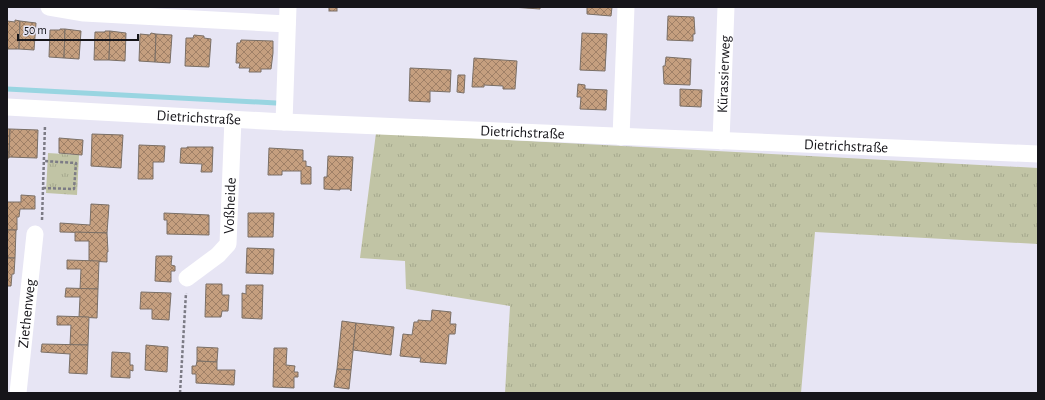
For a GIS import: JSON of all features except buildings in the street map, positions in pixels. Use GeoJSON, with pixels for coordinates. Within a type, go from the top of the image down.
{"type":"FeatureCollection","features":[{"type":"Feature","properties":{"kind":"street"},"geometry":{"type":"LineString","coordinates":[[49,7],[84,13],[288,24]]}},
{"type":"Feature","properties":{"kind":"street"},"geometry":{"type":"LineString","coordinates":[[284,122],[288,7]]}},
{"type":"Feature","properties":{"kind":"street"},"geometry":{"type":"LineString","coordinates":[[622,137],[626,7]]}},
{"type":"Feature","properties":{"kind":"street","name":"Kürassierweg"},"geometry":{"type":"LineString","coordinates":[[721,141],[726,7]]}},
{"type":"Feature","properties":{"kind":"street","name":"Dietrichstraße"},"geometry":{"type":"LineString","coordinates":[[7,107],[284,122],[1038,154]]}},
{"type":"Feature","properties":{"kind":"street","name":"Voßheide"},"geometry":{"type":"LineString","coordinates":[[187,278],[218,255],[228,244],[233,119]]}},
{"type":"Feature","properties":{"kind":"street","name":"Ziethenweg"},"geometry":{"type":"LineString","coordinates":[[18,393],[34,234]]}},
{"type":"Feature","properties":{"kind":"path"},"geometry":{"type":"LineString","coordinates":[[34,234],[42,222],[46,110]]}},
{"type":"Feature","properties":{"kind":"path"},"geometry":{"type":"LineString","coordinates":[[43,188],[74,189],[76,163],[44,161]]}},
{"type":"Feature","properties":{"kind":"path"},"geometry":{"type":"LineString","coordinates":[[180,393],[187,278]]}},
{"type":"Feature","properties":{"kind":"green space"},"geometry":{"type":"Polygon","coordinates":[[[376,133],[1038,168],[1038,244],[815,232],[801,393],[505,393],[510,306],[406,289],[405,261],[360,258],[376,133]]]}},
{"type":"Feature","properties":{"kind":"green space"},"geometry":{"type":"Polygon","coordinates":[[[48,153],[79,155],[77,195],[46,193],[48,153]]]}},
{"type":"Feature","properties":{"kind":"waterway"},"geometry":{"type":"LineString","coordinates":[[7,89],[276,103]]}}]}
